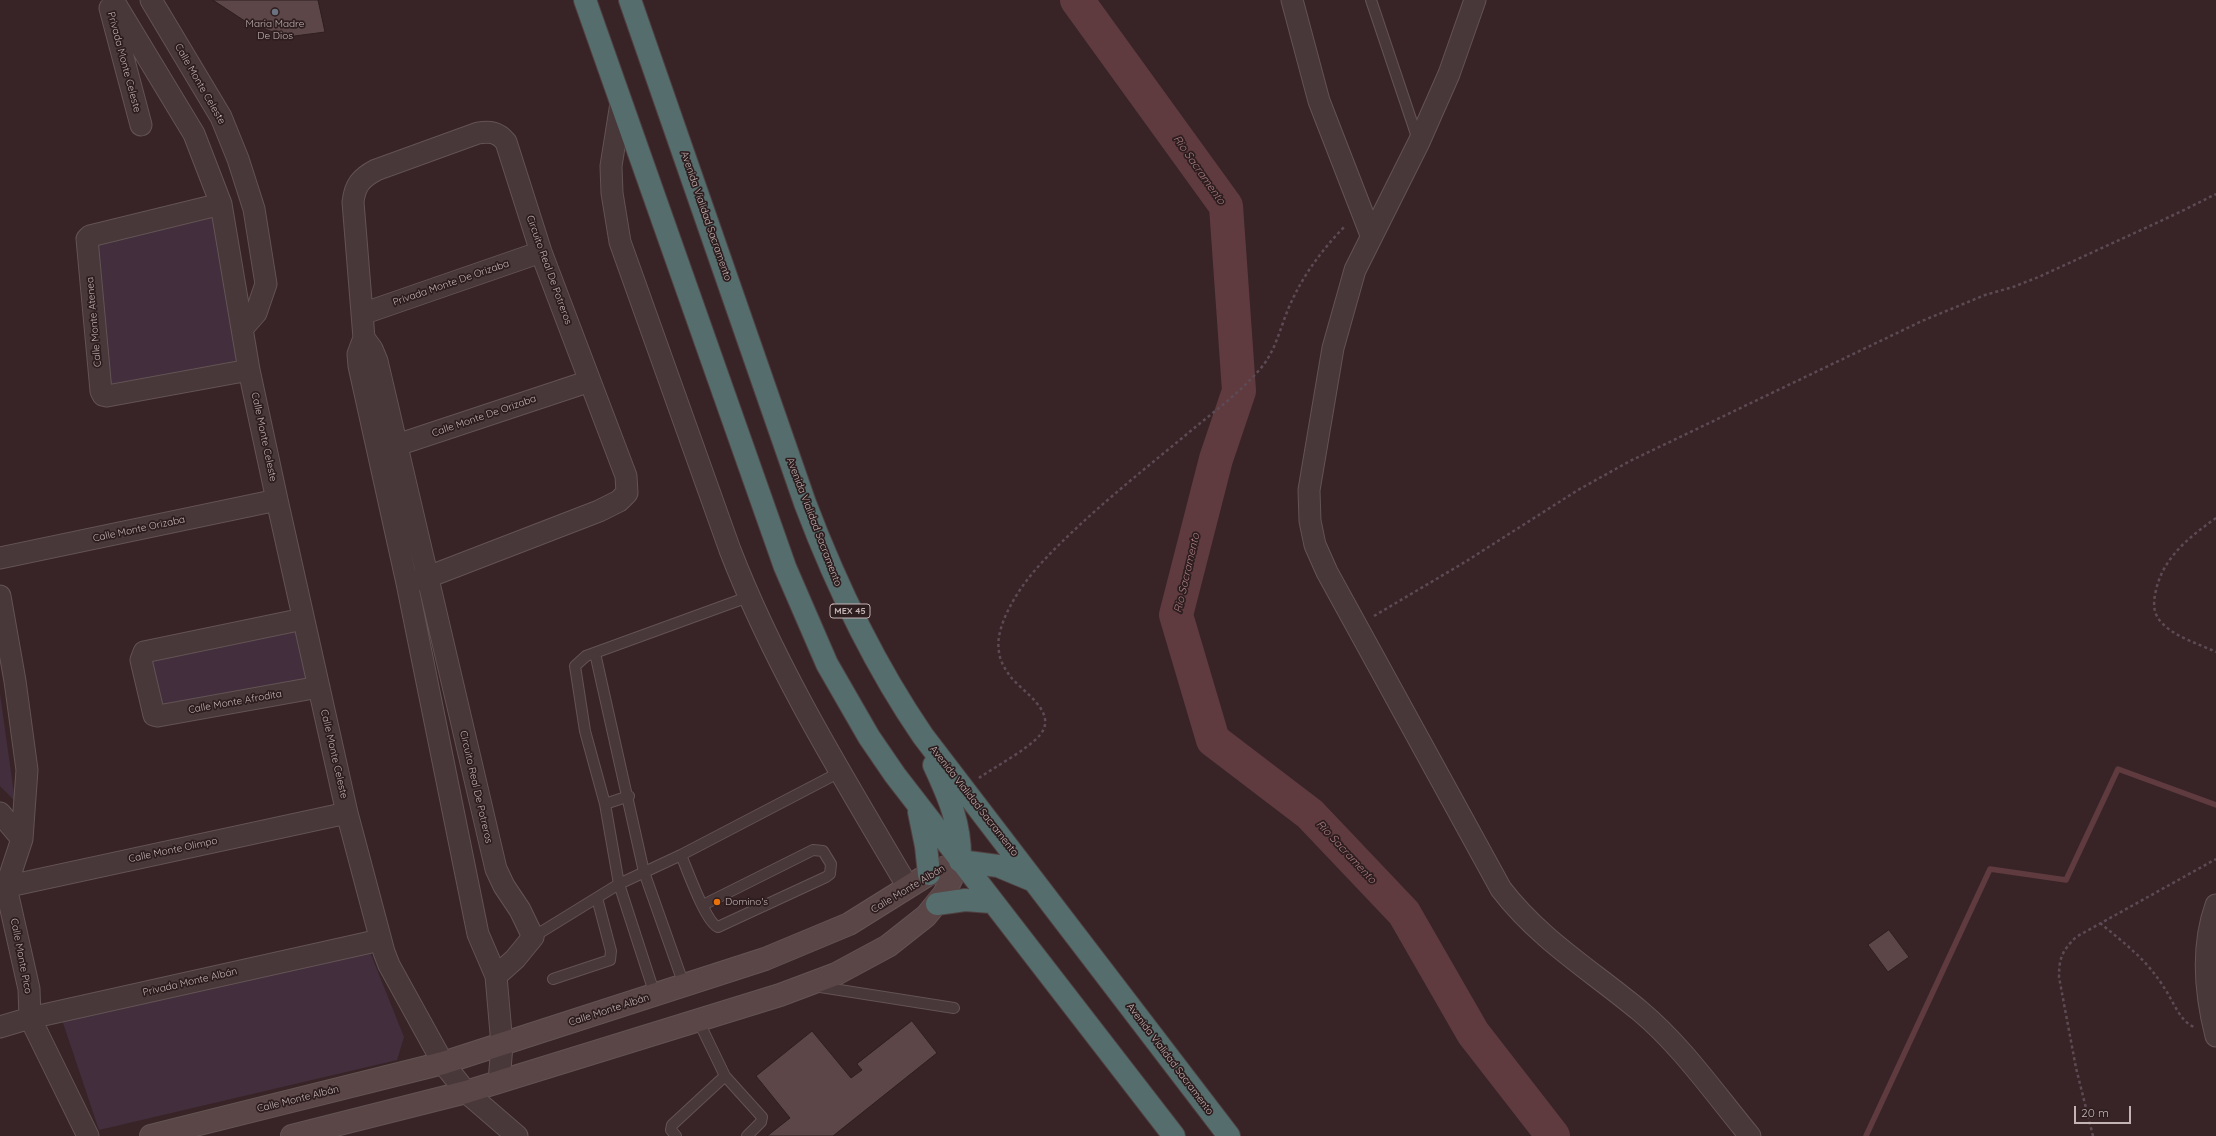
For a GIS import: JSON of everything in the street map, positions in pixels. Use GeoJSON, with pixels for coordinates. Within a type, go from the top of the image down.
{"type":"FeatureCollection","features":[{"type":"Feature","properties":{"kind":"highway"},"geometry":{"type":"LineString","coordinates":[[585,0],[783,561],[806,619],[848,702],[882,756],[916,804],[1174,1136]]}},
{"type":"Feature","properties":{"kind":"highway","name":"Avenida Vialidad Sacramento"},"geometry":{"type":"LineString","coordinates":[[630,0],[822,547],[858,628],[880,668],[923,736],[1037,882],[1229,1136]]}},
{"type":"Feature","properties":{"kind":"highway"},"geometry":{"type":"LineString","coordinates":[[923,736],[952,804],[959,832],[960,861]]}},
{"type":"Feature","properties":{"kind":"highway"},"geometry":{"type":"LineString","coordinates":[[916,804],[924,835],[929,874]]}},
{"type":"Feature","properties":{"kind":"highway"},"geometry":{"type":"LineString","coordinates":[[960,861],[998,866],[1037,882]]}},
{"type":"Feature","properties":{"kind":"highway"},"geometry":{"type":"LineString","coordinates":[[937,904],[966,900],[991,902]]}},
{"type":"Feature","properties":{"kind":"main road","name":"Calle Monte Albán"},"geometry":{"type":"LineString","coordinates":[[151,1136],[443,1063],[765,959],[826,934],[867,914],[929,874],[960,861]]}},
{"type":"Feature","properties":{"kind":"main road","name":"Calle Monte Albán"},"geometry":{"type":"LineString","coordinates":[[292,1136],[466,1092],[808,985],[863,961],[888,946],[908,931],[937,904],[950,884],[960,861]]}},
{"type":"Feature","properties":{"kind":"street","name":"Privada Monte Celeste"},"geometry":{"type":"LineString","coordinates":[[108,0],[141,125]]}},
{"type":"Feature","properties":{"kind":"street","name":"Calle Monte Celeste"},"geometry":{"type":"LineString","coordinates":[[113,0],[194,134],[222,204],[249,370],[347,813],[380,940],[389,965],[443,1063],[466,1092],[517,1136]]}},
{"type":"Feature","properties":{"kind":"street","name":"Calle Monte Celeste"},"geometry":{"type":"LineString","coordinates":[[151,0],[221,117],[238,159],[254,209],[266,284],[256,313],[242,329]]}},
{"type":"Feature","properties":{"kind":"street"},"geometry":{"type":"LineString","coordinates":[[1292,0],[1319,101],[1372,235]]}},
{"type":"Feature","properties":{"kind":"street"},"geometry":{"type":"LineString","coordinates":[[1475,0],[1449,74],[1419,142],[1355,270],[1335,341],[1309,490],[1310,521],[1315,545],[1356,627],[1482,856],[1501,889],[1516,910],[1536,930],[1657,1026],[1750,1136]]}},
{"type":"Feature","properties":{"kind":"street"},"geometry":{"type":"LineString","coordinates":[[621,103],[611,166],[612,193],[620,242],[686,429],[748,598],[788,678],[840,772],[908,887]]}},
{"type":"Feature","properties":{"kind":"street"},"geometry":{"type":"LineString","coordinates":[[194,134],[221,117]]}},
{"type":"Feature","properties":{"kind":"street","name":"Circuito Real De Potreros"},"geometry":{"type":"LineString","coordinates":[[407,583],[428,577],[599,511],[624,497],[627,493],[626,476],[541,252],[506,142],[497,134],[490,132],[478,133],[376,170],[363,177],[357,184],[353,202],[364,338],[358,354],[359,366],[407,583],[478,934],[496,976],[502,1045],[500,1082]]}},
{"type":"Feature","properties":{"kind":"street","name":"Calle Monte Atenea"},"geometry":{"type":"LineString","coordinates":[[222,204],[90,236],[87,239],[100,391],[103,395],[107,396],[249,370]]}},
{"type":"Feature","properties":{"kind":"street","name":"Privada Monte De Orizaba"},"geometry":{"type":"LineString","coordinates":[[362,314],[541,252]]}},
{"type":"Feature","properties":{"kind":"street","name":"Circuito Real De Potreros"},"geometry":{"type":"LineString","coordinates":[[364,338],[375,355],[398,445],[496,869],[504,886],[520,910],[533,936]]}},
{"type":"Feature","properties":{"kind":"street","name":"Calle Monte De Orizaba"},"geometry":{"type":"LineString","coordinates":[[378,451],[590,381]]}},
{"type":"Feature","properties":{"kind":"street","name":"Calle Monte Orizaba"},"geometry":{"type":"LineString","coordinates":[[0,558],[278,500]]}},
{"type":"Feature","properties":{"kind":"street"},"geometry":{"type":"LineString","coordinates":[[0,596],[8,684],[27,770],[22,839],[3,887]]}},
{"type":"Feature","properties":{"kind":"street","name":"Calle Monte Afrodita"},"geometry":{"type":"LineString","coordinates":[[303,619],[146,651],[142,654],[141,660],[153,713],[158,716],[319,687]]}},
{"type":"Feature","properties":{"kind":"street"},"geometry":{"type":"LineString","coordinates":[[0,813],[22,839]]}},
{"type":"Feature","properties":{"kind":"street","name":"Calle Monte Olimpo"},"geometry":{"type":"LineString","coordinates":[[3,887],[347,813]]}},
{"type":"Feature","properties":{"kind":"street","name":"Calle Monte Pico"},"geometry":{"type":"LineString","coordinates":[[3,887],[29,989],[30,1018],[88,1136]]}},
{"type":"Feature","properties":{"kind":"street"},"geometry":{"type":"LineString","coordinates":[[2216,905],[2210,921],[2206,964],[2209,1001],[2216,1036]]}},
{"type":"Feature","properties":{"kind":"street"},"geometry":{"type":"LineString","coordinates":[[496,976],[515,959],[533,936]]}},
{"type":"Feature","properties":{"kind":"street","name":"Privada Monte Albán"},"geometry":{"type":"LineString","coordinates":[[0,1027],[30,1018],[380,940]]}},
{"type":"Feature","properties":{"kind":"lane"},"geometry":{"type":"LineString","coordinates":[[1371,0],[1419,142]]}},
{"type":"Feature","properties":{"kind":"lane"},"geometry":{"type":"LineString","coordinates":[[655,995],[619,884],[605,804],[585,732],[575,666],[578,662],[595,653],[748,598]]}},
{"type":"Feature","properties":{"kind":"lane"},"geometry":{"type":"LineString","coordinates":[[595,653],[629,796],[644,872],[684,985]]}},
{"type":"Feature","properties":{"kind":"lane"},"geometry":{"type":"LineString","coordinates":[[533,936],[619,884],[639,876],[644,872],[681,855],[840,772]]}},
{"type":"Feature","properties":{"kind":"lane"},"geometry":{"type":"LineString","coordinates":[[605,804],[629,796]]}},
{"type":"Feature","properties":{"kind":"lane"},"geometry":{"type":"LineString","coordinates":[[681,855],[703,905],[714,925],[723,925],[826,877],[830,874],[831,864],[823,851],[813,850],[703,905]]}},
{"type":"Feature","properties":{"kind":"lane"},"geometry":{"type":"LineString","coordinates":[[553,979],[610,960],[611,950],[597,898]]}},
{"type":"Feature","properties":{"kind":"lane"},"geometry":{"type":"LineString","coordinates":[[808,985],[954,1008]]}},
{"type":"Feature","properties":{"kind":"lane"},"geometry":{"type":"LineString","coordinates":[[698,1020],[725,1076],[762,1116],[761,1122],[747,1136]]}},
{"type":"Feature","properties":{"kind":"lane"},"geometry":{"type":"LineString","coordinates":[[676,1136],[671,1130],[672,1125],[725,1076]]}},
{"type":"Feature","properties":{"kind":"path"},"geometry":{"type":"LineString","coordinates":[[1356,627],[1465,562],[1578,490],[1630,461],[1929,318],[1985,295],[2013,287],[2041,276],[2216,194]]}},
{"type":"Feature","properties":{"kind":"path"},"geometry":{"type":"LineString","coordinates":[[964,789],[1030,743],[1040,734],[1044,725],[1044,714],[1039,704],[1010,677],[1003,666],[999,653],[998,641],[1001,628],[1016,597],[1049,554],[1077,526],[1124,485],[1240,391],[1262,366],[1278,339],[1289,308],[1314,261],[1362,210]]}},
{"type":"Feature","properties":{"kind":"path"},"geometry":{"type":"LineString","coordinates":[[2216,518],[2196,532],[2176,550],[2168,561],[2157,586],[2154,604],[2155,614],[2168,629],[2216,652]]}},
{"type":"Feature","properties":{"kind":"path"},"geometry":{"type":"LineString","coordinates":[[2093,1136],[2075,1060],[2059,977],[2059,963],[2064,949],[2076,937],[2216,859]]}},
{"type":"Feature","properties":{"kind":"path"},"geometry":{"type":"LineString","coordinates":[[2100,924],[2144,961],[2163,985],[2182,1017],[2189,1025],[2216,1036]]}},
{"type":"Feature","properties":{"kind":"shaded area"},"geometry":{"type":"Polygon","coordinates":[[[224,205],[250,366],[103,396],[78,239],[224,205]]]}},
{"type":"Feature","properties":{"kind":"shaded area"},"geometry":{"type":"Polygon","coordinates":[[[299,619],[314,684],[153,711],[143,654],[299,619]]]}},
{"type":"Feature","properties":{"kind":"shaded area"},"geometry":{"type":"Polygon","coordinates":[[[0,694],[15,801],[0,786],[0,694]]]}},
{"type":"Feature","properties":{"kind":"shaded area"},"geometry":{"type":"Polygon","coordinates":[[[370,952],[404,1037],[397,1060],[99,1130],[61,1017],[370,952]]]}},
{"type":"Feature","properties":{"kind":"building","name":"Maria Madre De Dios"},"geometry":{"type":"Polygon","coordinates":[[[213,0],[318,0],[325,32],[287,37],[248,23],[213,0]]]}},
{"type":"Feature","properties":{"kind":"building"},"geometry":{"type":"Polygon","coordinates":[[[1889,930],[1909,957],[1888,972],[1868,945],[1889,930]]]}},
{"type":"Feature","properties":{"kind":"building"},"geometry":{"type":"Polygon","coordinates":[[[912,1021],[937,1053],[833,1136],[767,1136],[790,1118],[756,1076],[812,1031],[851,1078],[862,1070],[857,1064],[912,1021]]]}},
{"type":"Feature","properties":{"kind":"waterway","name":"Rio Sacramento"},"geometry":{"type":"LineString","coordinates":[[1077,0],[1226,206],[1239,391],[1216,459],[1176,615],[1213,740],[1310,814],[1404,913],[1473,1033],[1553,1136]]}},
{"type":"Feature","properties":{"kind":"waterway"},"geometry":{"type":"LineString","coordinates":[[1866,1136],[1990,869],[2066,880],[2118,769],[2216,805]]}},
{"type":"Feature","properties":{"kind":"place","name":"Maria Madre De Dios"},"geometry":{"type":"Point","coordinates":[275,12]}},
{"type":"Feature","properties":{"kind":"place","name":"Domino's"},"geometry":{"type":"Point","coordinates":[717,902]}}]}
